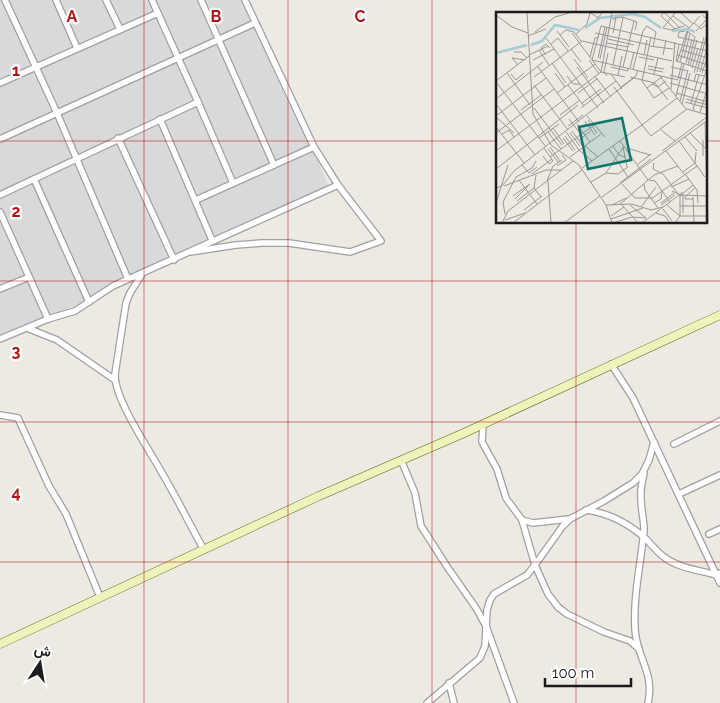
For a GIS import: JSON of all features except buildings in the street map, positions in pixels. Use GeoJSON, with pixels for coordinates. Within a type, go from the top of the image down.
{"type":"FeatureCollection","features":[{"type":"Feature","properties":{"kind":"main road"},"geometry":{"type":"LineString","coordinates":[[0,644],[319,496],[483,424],[720,315]]}},
{"type":"Feature","properties":{"kind":"street"},"geometry":{"type":"LineString","coordinates":[[5,0],[57,113],[128,279]]}},
{"type":"Feature","properties":{"kind":"street"},"geometry":{"type":"LineString","coordinates":[[56,0],[77,48]]}},
{"type":"Feature","properties":{"kind":"street"},"geometry":{"type":"LineString","coordinates":[[106,0],[120,29]]}},
{"type":"Feature","properties":{"kind":"street"},"geometry":{"type":"LineString","coordinates":[[146,0],[157,11]]}},
{"type":"Feature","properties":{"kind":"street"},"geometry":{"type":"LineString","coordinates":[[152,0],[233,184]]}},
{"type":"Feature","properties":{"kind":"street"},"geometry":{"type":"LineString","coordinates":[[201,0],[274,165]]}},
{"type":"Feature","properties":{"kind":"street"},"geometry":{"type":"LineString","coordinates":[[190,252],[236,245],[289,243],[350,252],[381,241],[338,185],[314,147],[245,0]]}},
{"type":"Feature","properties":{"kind":"street"},"geometry":{"type":"LineString","coordinates":[[0,83],[157,11]]}},
{"type":"Feature","properties":{"kind":"street"},"geometry":{"type":"LineString","coordinates":[[0,139],[255,23]]}},
{"type":"Feature","properties":{"kind":"street"},"geometry":{"type":"LineString","coordinates":[[0,194],[198,102]]}},
{"type":"Feature","properties":{"kind":"street"},"geometry":{"type":"LineString","coordinates":[[160,120],[212,240]]}},
{"type":"Feature","properties":{"kind":"street"},"geometry":{"type":"LineString","coordinates":[[118,138],[174,260]]}},
{"type":"Feature","properties":{"kind":"street"},"geometry":{"type":"LineString","coordinates":[[196,200],[314,147]]}},
{"type":"Feature","properties":{"kind":"street"},"geometry":{"type":"LineString","coordinates":[[34,179],[89,302]]}},
{"type":"Feature","properties":{"kind":"street"},"geometry":{"type":"LineString","coordinates":[[0,339],[48,318],[75,312],[106,290],[128,279],[338,185]]}},
{"type":"Feature","properties":{"kind":"street"},"geometry":{"type":"LineString","coordinates":[[0,212],[48,318]]}},
{"type":"Feature","properties":{"kind":"street"},"geometry":{"type":"LineString","coordinates":[[144,272],[133,287],[126,303],[115,380],[131,420],[204,550]]}},
{"type":"Feature","properties":{"kind":"street"},"geometry":{"type":"LineString","coordinates":[[0,289],[29,277]]}},
{"type":"Feature","properties":{"kind":"street"},"geometry":{"type":"LineString","coordinates":[[26,328],[57,340],[115,380]]}},
{"type":"Feature","properties":{"kind":"street"},"geometry":{"type":"LineString","coordinates":[[611,364],[634,398],[718,574],[720,583]]}},
{"type":"Feature","properties":{"kind":"street"},"geometry":{"type":"LineString","coordinates":[[0,415],[18,418],[49,486],[66,514],[100,597]]}},
{"type":"Feature","properties":{"kind":"street"},"geometry":{"type":"LineString","coordinates":[[674,444],[720,421]]}},
{"type":"Feature","properties":{"kind":"street"},"geometry":{"type":"LineString","coordinates":[[483,424],[482,442],[497,469],[506,498],[522,520],[536,566],[548,594],[567,614],[584,624],[630,641],[639,649]]}},
{"type":"Feature","properties":{"kind":"street"},"geometry":{"type":"LineString","coordinates":[[649,702],[648,672],[639,649],[635,629],[635,601],[644,517],[640,492],[654,442]]}},
{"type":"Feature","properties":{"kind":"street"},"geometry":{"type":"LineString","coordinates":[[401,460],[415,494],[421,526],[486,626],[514,703]]}},
{"type":"Feature","properties":{"kind":"street"},"geometry":{"type":"LineString","coordinates":[[427,703],[480,658],[485,646],[487,610],[494,594],[521,579],[536,566],[562,527],[570,519],[633,483],[645,471]]}},
{"type":"Feature","properties":{"kind":"street"},"geometry":{"type":"LineString","coordinates":[[679,494],[720,475]]}},
{"type":"Feature","properties":{"kind":"street"},"geometry":{"type":"LineString","coordinates":[[586,510],[610,515],[643,536],[665,558],[676,564],[718,574]]}},
{"type":"Feature","properties":{"kind":"street"},"geometry":{"type":"LineString","coordinates":[[522,520],[533,523],[570,519]]}},
{"type":"Feature","properties":{"kind":"street"},"geometry":{"type":"LineString","coordinates":[[709,534],[720,529]]}},
{"type":"Feature","properties":{"kind":"street"},"geometry":{"type":"LineString","coordinates":[[449,683],[454,703]]}},
{"type":"Feature","properties":{"kind":"shaded area"},"geometry":{"type":"Polygon","coordinates":[[[0,0],[249,0],[331,191],[0,339],[0,0]]]}}]}
